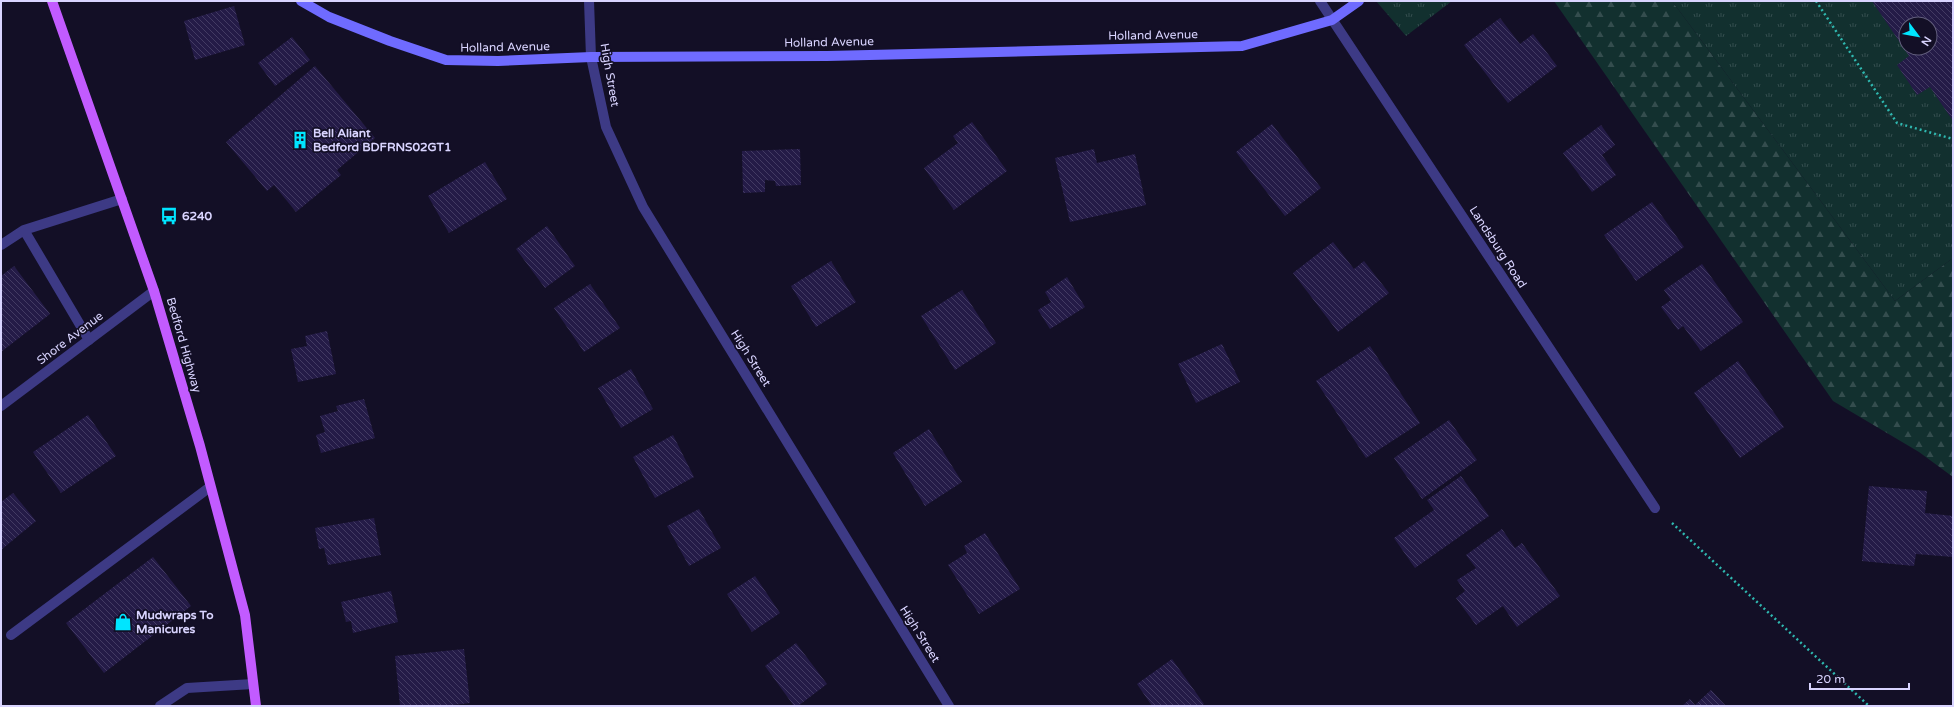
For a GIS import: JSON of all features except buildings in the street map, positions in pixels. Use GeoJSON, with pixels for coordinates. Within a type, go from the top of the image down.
{"type":"FeatureCollection","features":[{"type":"Feature","properties":{"kind":"main road","name":"Bedford Highway"},"geometry":{"type":"LineString","coordinates":[[52,1],[154,291],[245,615],[256,706]]}},
{"type":"Feature","properties":{"kind":"street","name":"Holland Avenue"},"geometry":{"type":"LineString","coordinates":[[301,1],[329,17],[390,42],[446,60],[498,61],[591,57],[827,56],[1242,46],[1332,20],[1359,1]]}},
{"type":"Feature","properties":{"kind":"street","name":"High Street"},"geometry":{"type":"LineString","coordinates":[[588,1],[591,57],[606,127],[643,207],[949,706]]}},
{"type":"Feature","properties":{"kind":"street","name":"Landsburg Road"},"geometry":{"type":"LineString","coordinates":[[1320,1],[1655,508]]}},
{"type":"Feature","properties":{"kind":"street"},"geometry":{"type":"LineString","coordinates":[[1,245],[24,230],[122,199]]}},
{"type":"Feature","properties":{"kind":"street"},"geometry":{"type":"LineString","coordinates":[[24,230],[89,340]]}},
{"type":"Feature","properties":{"kind":"street","name":"Shore Avenue"},"geometry":{"type":"LineString","coordinates":[[1,406],[154,291]]}},
{"type":"Feature","properties":{"kind":"street"},"geometry":{"type":"LineString","coordinates":[[11,635],[210,487]]}},
{"type":"Feature","properties":{"kind":"street"},"geometry":{"type":"LineString","coordinates":[[160,706],[187,688],[253,684]]}},
{"type":"Feature","properties":{"kind":"path"},"geometry":{"type":"LineString","coordinates":[[1816,1],[1897,123],[1953,139]]}},
{"type":"Feature","properties":{"kind":"path"},"geometry":{"type":"LineString","coordinates":[[1655,508],[1870,706]]}},
{"type":"Feature","properties":{"kind":"green space"},"geometry":{"type":"Polygon","coordinates":[[[1376,1],[1452,1],[1406,36],[1376,1]]]}},
{"type":"Feature","properties":{"kind":"green space"},"geometry":{"type":"Polygon","coordinates":[[[1554,1],[1672,1],[1895,301],[1953,258],[1953,477],[1919,452],[1833,401],[1554,1]]]}},
{"type":"Feature","properties":{"kind":"green space"},"geometry":{"type":"Polygon","coordinates":[[[1672,1],[1953,1],[1953,258],[1895,301],[1672,1]]]}},
{"type":"Feature","properties":{"kind":"place","name":"Bell Aliant Bedford BDFRNS02GT1"},"geometry":{"type":"Point","coordinates":[300,140]}},
{"type":"Feature","properties":{"kind":"place","name":"6240"},"geometry":{"type":"Point","coordinates":[169,216]}},
{"type":"Feature","properties":{"kind":"place","name":"Mudwraps To Manicures"},"geometry":{"type":"Point","coordinates":[123,622]}}]}
